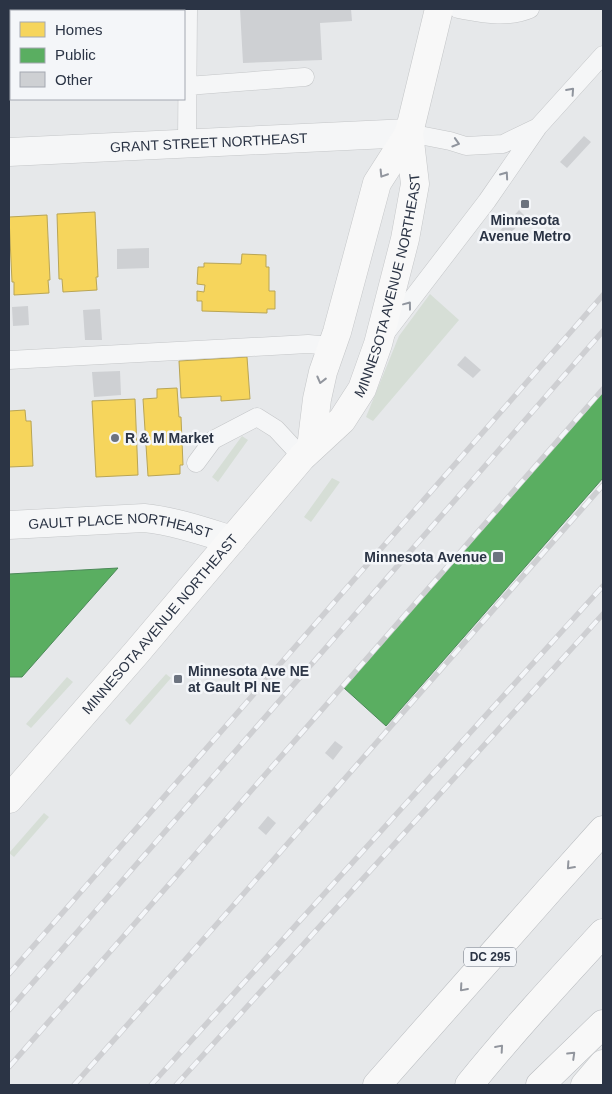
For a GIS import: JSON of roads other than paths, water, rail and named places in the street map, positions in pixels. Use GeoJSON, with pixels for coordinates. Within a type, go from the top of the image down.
{"type":"FeatureCollection","features":[{"type":"Feature","properties":{"kind":"main road","name":"MINNESOTA AVENUE NORTHEAST"},"geometry":{"type":"LineString","coordinates":[[307,452],[316,399],[323,372],[338,332],[377,183],[409,133],[440,9]]}},
{"type":"Feature","properties":{"kind":"main road","name":"MINNESOTA AVENUE NORTHEAST"},"geometry":{"type":"LineString","coordinates":[[9,798],[131,659],[307,452],[342,420],[362,388],[378,344],[405,239],[415,184],[409,133]]}},
{"type":"Feature","properties":{"kind":"main road","name":"DC 295"},"geometry":{"type":"LineString","coordinates":[[377,1085],[603,830]]}},
{"type":"Feature","properties":{"kind":"main road"},"geometry":{"type":"LineString","coordinates":[[469,1085],[540,1002],[603,933]]}},
{"type":"Feature","properties":{"kind":"main road"},"geometry":{"type":"LineString","coordinates":[[540,1085],[603,1024]]}},
{"type":"Feature","properties":{"kind":"main road"},"geometry":{"type":"LineString","coordinates":[[585,1085],[603,1064]]}},
{"type":"Feature","properties":{"kind":"street","name":"GRANT STREET NORTHEAST"},"geometry":{"type":"LineString","coordinates":[[9,152],[409,133]]}},
{"type":"Feature","properties":{"kind":"street","name":"GAULT PLACE NORTHEAST"},"geometry":{"type":"LineString","coordinates":[[9,525],[144,518],[173,523],[232,540]]}},
{"type":"Feature","properties":{"kind":"lane"},"geometry":{"type":"LineString","coordinates":[[187,143],[188,9]]}},
{"type":"Feature","properties":{"kind":"lane"},"geometry":{"type":"LineString","coordinates":[[458,9],[496,15],[523,12],[530,9]]}},
{"type":"Feature","properties":{"kind":"lane"},"geometry":{"type":"LineString","coordinates":[[378,344],[487,201],[538,127],[603,55]]}},
{"type":"Feature","properties":{"kind":"lane"},"geometry":{"type":"LineString","coordinates":[[187,86],[305,77]]}},
{"type":"Feature","properties":{"kind":"lane"},"geometry":{"type":"LineString","coordinates":[[409,133],[450,140],[466,146],[503,144],[538,127]]}},
{"type":"Feature","properties":{"kind":"lane"},"geometry":{"type":"LineString","coordinates":[[9,360],[308,344],[332,346]]}},
{"type":"Feature","properties":{"kind":"lane"},"geometry":{"type":"LineString","coordinates":[[196,463],[213,440],[257,417],[307,452]]}},
{"type":"Feature","properties":{"kind":"railway"},"geometry":{"type":"LineString","coordinates":[[9,974],[603,295]]}},
{"type":"Feature","properties":{"kind":"railway"},"geometry":{"type":"LineString","coordinates":[[9,1010],[603,331]]}},
{"type":"Feature","properties":{"kind":"railway"},"geometry":{"type":"LineString","coordinates":[[9,1067],[603,389]]}},
{"type":"Feature","properties":{"kind":"railway"},"geometry":{"type":"LineString","coordinates":[[74,1085],[603,485]]}},
{"type":"Feature","properties":{"kind":"railway"},"geometry":{"type":"LineString","coordinates":[[151,1085],[603,586]]}},
{"type":"Feature","properties":{"kind":"railway"},"geometry":{"type":"LineString","coordinates":[[176,1085],[603,614]]}},
{"type":"Feature","properties":{"kind":"place","name":"Minnesota Avenue Metro"},"geometry":{"type":"Point","coordinates":[525,204]}},
{"type":"Feature","properties":{"kind":"place","name":"R & M Market"},"geometry":{"type":"Point","coordinates":[115,438]}},
{"type":"Feature","properties":{"kind":"place","name":"Minnesota Avenue"},"geometry":{"type":"Point","coordinates":[498,557]}},
{"type":"Feature","properties":{"kind":"place","name":"Minnesota Ave NE at Gault Pl NE"},"geometry":{"type":"Point","coordinates":[178,679]}}]}
